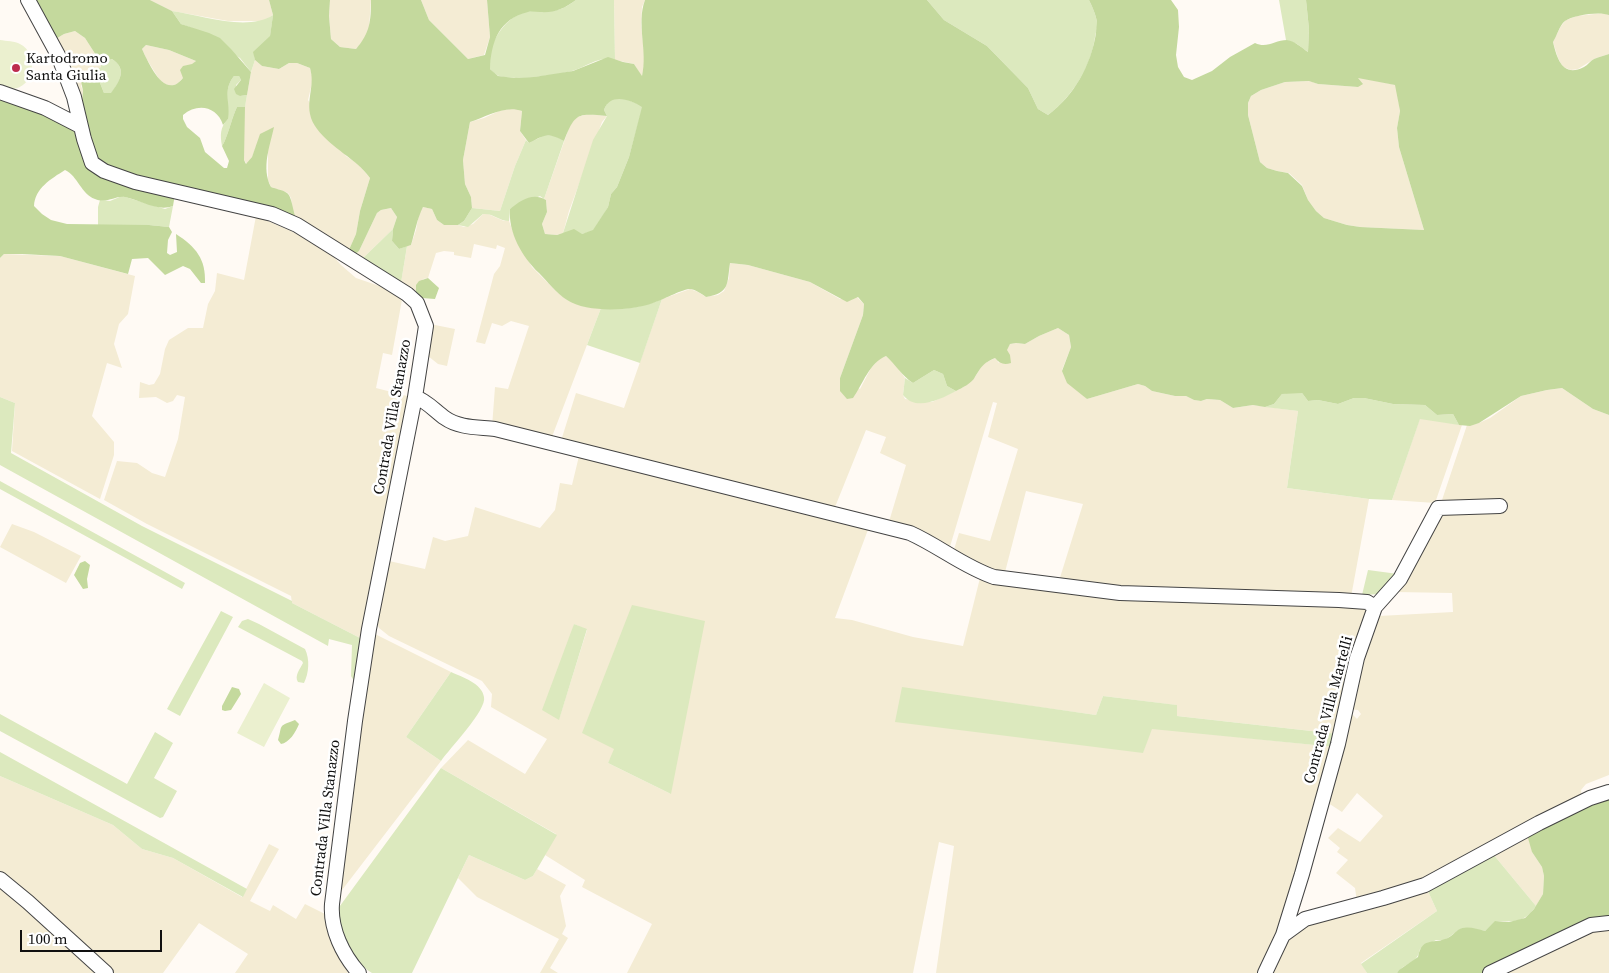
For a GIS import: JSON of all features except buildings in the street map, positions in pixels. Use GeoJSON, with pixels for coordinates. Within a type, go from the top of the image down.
{"type":"FeatureCollection","features":[{"type":"Feature","properties":{"kind":"street","name":"Contrada Villa Stanazzo"},"geometry":{"type":"LineString","coordinates":[[28,0],[58,55],[74,96],[80,126],[92,163],[104,171],[135,182],[272,214],[297,224],[407,294],[417,303],[426,326],[415,397],[369,629],[355,721],[332,904],[333,924],[338,938],[358,973]]}},
{"type":"Feature","properties":{"kind":"street"},"geometry":{"type":"LineString","coordinates":[[0,92],[45,108],[80,126]]}},
{"type":"Feature","properties":{"kind":"street"},"geometry":{"type":"LineString","coordinates":[[415,397],[422,399],[446,419],[459,425],[495,429],[910,533],[932,543],[979,572],[994,577],[1120,593],[1339,600],[1367,602],[1376,607]]}},
{"type":"Feature","properties":{"kind":"street","name":"Contrada Villa Martelli"},"geometry":{"type":"LineString","coordinates":[[1265,973],[1284,935],[1338,744],[1357,658],[1376,607],[1400,579],[1438,508],[1500,506]]}},
{"type":"Feature","properties":{"kind":"street","name":"Contrada Villa Martelli"},"geometry":{"type":"LineString","coordinates":[[1284,935],[1305,919],[1425,885],[1539,823],[1590,798],[1609,792]]}},
{"type":"Feature","properties":{"kind":"street"},"geometry":{"type":"LineString","coordinates":[[0,879],[106,973]]}},
{"type":"Feature","properties":{"kind":"street"},"geometry":{"type":"LineString","coordinates":[[1490,973],[1591,925],[1609,922]]}},
{"type":"Feature","properties":{"kind":"shaded area"},"geometry":{"type":"Polygon","coordinates":[[[150,0],[269,0],[273,15],[264,21],[228,21],[172,11],[150,0]]]}},
{"type":"Feature","properties":{"kind":"shaded area"},"geometry":{"type":"Polygon","coordinates":[[[330,0],[371,0],[369,28],[365,39],[356,49],[340,47],[331,39],[330,0]]]}},
{"type":"Feature","properties":{"kind":"shaded area"},"geometry":{"type":"Polygon","coordinates":[[[421,0],[487,0],[490,37],[484,55],[468,59],[429,20],[421,0]]]}},
{"type":"Feature","properties":{"kind":"shaded area"},"geometry":{"type":"Polygon","coordinates":[[[614,0],[645,0],[642,7],[641,25],[645,60],[642,77],[634,64],[615,60],[614,0]]]}},
{"type":"Feature","properties":{"kind":"shaded area"},"geometry":{"type":"Polygon","coordinates":[[[1603,13],[1609,15],[1609,54],[1594,59],[1578,69],[1571,70],[1563,67],[1553,42],[1561,26],[1566,20],[1577,16],[1603,13]]]}},
{"type":"Feature","properties":{"kind":"shaded area"},"geometry":{"type":"Polygon","coordinates":[[[75,31],[85,38],[101,63],[101,67],[88,71],[81,86],[83,91],[82,102],[54,40],[64,34],[75,31]]]}},
{"type":"Feature","properties":{"kind":"shaded area"},"geometry":{"type":"Polygon","coordinates":[[[146,45],[169,50],[196,61],[192,65],[188,65],[183,78],[177,84],[171,86],[159,79],[146,58],[142,49],[146,45]]]}},
{"type":"Feature","properties":{"kind":"shaded area"},"geometry":{"type":"Polygon","coordinates":[[[255,60],[262,66],[279,69],[289,63],[297,63],[310,68],[313,79],[308,100],[346,156],[358,164],[370,178],[360,211],[356,234],[348,252],[297,221],[288,193],[271,187],[268,180],[268,154],[256,147],[247,164],[244,160],[244,112],[255,60]]]}},
{"type":"Feature","properties":{"kind":"shaded area"},"geometry":{"type":"Polygon","coordinates":[[[1357,77],[1396,85],[1400,111],[1397,128],[1399,147],[1424,230],[1360,227],[1324,218],[1308,200],[1302,185],[1289,173],[1267,168],[1260,162],[1248,115],[1248,103],[1251,96],[1261,90],[1285,82],[1310,81],[1318,84],[1358,87],[1357,77]]]}},
{"type":"Feature","properties":{"kind":"shaded area"},"geometry":{"type":"Polygon","coordinates":[[[515,108],[522,111],[520,131],[526,140],[500,211],[472,208],[471,197],[465,184],[463,160],[470,122],[499,111],[515,108]]]}},
{"type":"Feature","properties":{"kind":"shaded area"},"geometry":{"type":"Polygon","coordinates":[[[588,114],[607,116],[602,122],[569,211],[563,233],[557,235],[545,234],[542,224],[547,212],[546,200],[544,199],[571,122],[577,117],[588,114]]]}},
{"type":"Feature","properties":{"kind":"shaded area"},"geometry":{"type":"Polygon","coordinates":[[[423,207],[432,209],[437,220],[444,225],[464,227],[473,224],[483,214],[509,221],[532,267],[555,290],[567,300],[583,306],[601,308],[550,442],[492,427],[495,387],[508,389],[529,326],[511,321],[502,326],[492,323],[485,344],[476,342],[494,274],[500,266],[505,248],[497,245],[496,249],[474,244],[471,258],[454,255],[454,252],[444,251],[436,253],[428,278],[423,279],[416,293],[401,283],[407,246],[411,245],[419,214],[423,207]]]}},
{"type":"Feature","properties":{"kind":"shaded area"},"geometry":{"type":"Polygon","coordinates":[[[391,208],[397,217],[393,229],[362,259],[354,255],[359,251],[377,213],[391,208]]]}},
{"type":"Feature","properties":{"kind":"shaded area"},"geometry":{"type":"Polygon","coordinates":[[[256,216],[326,248],[356,278],[403,294],[392,355],[383,353],[376,388],[411,397],[362,639],[292,603],[291,596],[147,524],[104,500],[117,461],[137,463],[152,473],[165,477],[178,439],[185,397],[177,395],[173,401],[167,403],[156,397],[139,398],[140,382],[149,385],[154,384],[160,374],[165,349],[169,340],[188,328],[203,328],[208,304],[215,291],[217,273],[244,280],[256,216]]]}},
{"type":"Feature","properties":{"kind":"shaded area"},"geometry":{"type":"Polygon","coordinates":[[[4,254],[60,256],[135,276],[128,314],[119,324],[114,344],[122,368],[107,363],[92,416],[114,442],[114,455],[100,499],[12,451],[15,403],[0,397],[0,258],[4,254]]]}},
{"type":"Feature","properties":{"kind":"shaded area"},"geometry":{"type":"Polygon","coordinates":[[[730,263],[748,265],[810,282],[840,299],[857,297],[864,304],[863,315],[840,378],[860,389],[871,368],[879,359],[886,356],[896,365],[905,378],[903,395],[905,399],[932,402],[962,388],[975,377],[983,364],[995,358],[999,363],[1010,344],[1025,344],[1058,328],[1069,335],[1071,347],[1062,370],[1087,399],[1138,384],[1152,391],[1175,396],[1186,396],[1194,400],[1220,400],[1233,408],[1253,405],[1298,411],[1287,488],[1369,499],[1351,597],[1058,584],[1083,504],[1026,491],[1004,576],[953,553],[959,533],[990,541],[1018,449],[988,437],[997,403],[993,402],[949,550],[888,525],[906,465],[880,453],[886,437],[866,430],[833,512],[560,444],[576,393],[624,408],[662,299],[690,289],[706,297],[718,295],[724,291],[729,278],[730,263]]]}},
{"type":"Feature","properties":{"kind":"shaded area"},"geometry":{"type":"Polygon","coordinates":[[[430,324],[455,329],[447,366],[438,364],[428,356],[430,324]]]}},
{"type":"Feature","properties":{"kind":"shaded area"},"geometry":{"type":"Polygon","coordinates":[[[1562,388],[1593,409],[1609,415],[1609,775],[1586,784],[1581,790],[1582,797],[1431,878],[1357,902],[1355,888],[1336,873],[1348,860],[1337,852],[1340,848],[1328,838],[1338,828],[1360,842],[1383,816],[1357,793],[1342,812],[1325,801],[1348,713],[1357,719],[1361,714],[1358,710],[1348,709],[1362,656],[1379,616],[1453,612],[1452,593],[1396,592],[1440,506],[1467,425],[1479,423],[1490,418],[1521,396],[1562,388]]]}},
{"type":"Feature","properties":{"kind":"shaded area"},"geometry":{"type":"Polygon","coordinates":[[[1420,418],[1462,425],[1435,503],[1392,500],[1420,418]]]}},
{"type":"Feature","properties":{"kind":"shaded area"},"geometry":{"type":"Polygon","coordinates":[[[579,456],[869,527],[835,618],[852,620],[913,637],[963,646],[980,578],[1364,606],[1368,609],[1338,734],[1177,716],[1176,705],[1103,696],[1096,715],[902,688],[1143,752],[1151,728],[1335,747],[1293,898],[1260,973],[936,973],[954,846],[939,842],[913,973],[627,973],[652,924],[582,887],[585,880],[545,855],[556,834],[441,768],[468,740],[525,774],[547,739],[491,707],[492,694],[482,681],[389,636],[379,628],[376,621],[389,561],[425,569],[433,537],[445,541],[468,536],[475,507],[540,528],[555,510],[560,483],[572,485],[579,456]],[[574,624],[559,719],[587,630],[574,624]],[[615,750],[608,763],[671,794],[615,750]]]}},
{"type":"Feature","properties":{"kind":"shaded area"},"geometry":{"type":"Polygon","coordinates":[[[12,524],[34,532],[81,556],[66,583],[0,547],[12,524]]]}},
{"type":"Feature","properties":{"kind":"shaded area"},"geometry":{"type":"Polygon","coordinates":[[[373,633],[451,672],[406,737],[441,761],[339,894],[373,633]]]}},
{"type":"Feature","properties":{"kind":"shaded area"},"geometry":{"type":"Polygon","coordinates":[[[0,776],[113,825],[142,849],[173,858],[242,897],[269,844],[279,849],[250,901],[270,911],[273,905],[296,919],[305,904],[325,914],[348,973],[235,973],[248,954],[199,923],[163,973],[114,973],[0,873],[0,776]]]}},
{"type":"Feature","properties":{"kind":"shaded area"},"geometry":{"type":"Polygon","coordinates":[[[1535,831],[1532,852],[1542,867],[1544,876],[1543,894],[1536,906],[1493,854],[1535,831]]]}},
{"type":"Feature","properties":{"kind":"shaded area"},"geometry":{"type":"Polygon","coordinates":[[[469,855],[525,880],[533,876],[537,869],[566,885],[560,896],[566,926],[562,934],[568,938],[550,968],[558,973],[540,973],[559,939],[477,897],[458,878],[469,855]]]}},
{"type":"Feature","properties":{"kind":"shaded area"},"geometry":{"type":"Polygon","coordinates":[[[0,883],[98,971],[96,973],[0,973],[0,883]]]}},
{"type":"Feature","properties":{"kind":"shaded area"},"geometry":{"type":"Polygon","coordinates":[[[1427,889],[1437,911],[1361,963],[1367,973],[1270,973],[1288,936],[1301,924],[1427,889]]]}},
{"type":"Feature","properties":{"kind":"shaded area"},"geometry":{"type":"Polygon","coordinates":[[[1609,925],[1609,973],[1498,973],[1580,933],[1609,925]]]}},
{"type":"Feature","properties":{"kind":"green space"},"geometry":{"type":"Polygon","coordinates":[[[33,0],[150,0],[172,11],[181,24],[220,38],[251,72],[247,95],[240,96],[236,94],[234,89],[241,80],[239,76],[234,76],[228,87],[228,119],[223,125],[216,114],[206,108],[188,111],[183,115],[183,119],[187,127],[200,138],[205,152],[224,168],[227,168],[229,161],[222,146],[237,107],[245,107],[244,160],[246,164],[252,157],[260,134],[274,127],[266,165],[268,180],[271,187],[284,191],[289,195],[297,221],[223,198],[99,165],[92,152],[82,102],[82,75],[96,69],[99,73],[98,78],[104,93],[111,93],[121,76],[120,67],[112,59],[101,63],[85,38],[75,31],[64,34],[54,40],[33,0]],[[146,45],[142,49],[158,78],[170,85],[176,84],[183,78],[180,70],[183,66],[196,61],[169,50],[146,45]]]}},
{"type":"Feature","properties":{"kind":"green space"},"geometry":{"type":"Polygon","coordinates":[[[269,0],[330,0],[331,39],[340,47],[356,49],[364,38],[369,26],[371,0],[421,0],[429,20],[468,59],[485,55],[490,37],[487,0],[576,0],[559,10],[528,12],[510,20],[498,33],[492,50],[490,69],[498,76],[514,78],[534,77],[573,71],[608,57],[634,64],[642,76],[644,57],[642,18],[645,0],[927,0],[944,20],[987,46],[1028,88],[1038,109],[1048,115],[1066,99],[1080,79],[1090,57],[1094,45],[1097,22],[1089,0],[1171,0],[1178,10],[1179,27],[1176,55],[1178,67],[1184,77],[1192,80],[1212,71],[1230,57],[1255,43],[1267,45],[1287,40],[1296,43],[1308,52],[1309,29],[1306,0],[1609,0],[1609,15],[1580,15],[1569,19],[1561,26],[1553,42],[1562,65],[1571,70],[1577,70],[1594,59],[1609,54],[1609,415],[1593,409],[1562,388],[1521,396],[1479,423],[1470,426],[1459,425],[1453,414],[1437,415],[1425,405],[1393,404],[1364,398],[1354,398],[1338,404],[1318,400],[1308,401],[1302,393],[1282,394],[1274,404],[1265,407],[1253,405],[1233,408],[1220,400],[1194,400],[1186,396],[1175,396],[1152,391],[1138,384],[1087,399],[1067,383],[1062,371],[1071,347],[1069,335],[1058,328],[1025,344],[1010,344],[1007,350],[1011,363],[1002,364],[995,358],[991,360],[983,366],[972,381],[956,391],[947,386],[943,374],[934,370],[913,383],[886,356],[880,359],[871,369],[853,398],[847,399],[840,391],[840,378],[863,315],[864,304],[858,297],[847,302],[810,282],[748,265],[730,263],[726,286],[714,295],[706,297],[689,289],[644,306],[621,309],[597,309],[567,300],[533,267],[517,244],[511,226],[510,209],[527,198],[541,198],[546,200],[547,212],[542,224],[545,234],[557,235],[574,229],[582,234],[593,230],[608,207],[611,194],[617,187],[629,157],[642,107],[621,99],[616,99],[607,104],[604,110],[607,116],[583,115],[578,117],[571,125],[564,141],[554,136],[546,136],[529,143],[520,131],[522,111],[509,109],[470,122],[463,160],[465,184],[471,197],[472,208],[464,221],[458,225],[444,225],[437,220],[432,209],[423,207],[411,245],[399,249],[392,241],[397,217],[391,208],[381,210],[377,213],[359,251],[354,255],[348,252],[356,234],[360,211],[370,178],[359,166],[323,136],[313,122],[309,108],[312,80],[310,68],[297,63],[289,63],[279,69],[262,66],[255,60],[253,52],[270,36],[273,15],[269,0]],[[1358,78],[1363,84],[1358,87],[1318,84],[1309,81],[1285,82],[1261,90],[1251,96],[1248,103],[1248,115],[1260,162],[1267,168],[1288,173],[1302,186],[1308,200],[1324,218],[1360,227],[1424,230],[1399,147],[1397,128],[1400,111],[1395,85],[1358,78]]]}},
{"type":"Feature","properties":{"kind":"green space"},"geometry":{"type":"Polygon","coordinates":[[[576,0],[614,0],[615,60],[600,60],[568,72],[526,78],[499,76],[490,69],[491,49],[501,30],[511,19],[524,12],[560,9],[576,0]]]}},
{"type":"Feature","properties":{"kind":"green space"},"geometry":{"type":"Polygon","coordinates":[[[927,0],[1089,0],[1095,14],[1097,29],[1085,70],[1065,99],[1048,115],[1038,109],[1028,88],[987,46],[944,20],[927,0]]]}},
{"type":"Feature","properties":{"kind":"green space"},"geometry":{"type":"Polygon","coordinates":[[[1279,0],[1306,0],[1309,29],[1308,52],[1297,44],[1286,40],[1279,0]]]}},
{"type":"Feature","properties":{"kind":"green space"},"geometry":{"type":"Polygon","coordinates":[[[172,11],[210,19],[237,22],[262,20],[273,15],[270,37],[254,52],[255,60],[251,72],[240,58],[192,28],[181,24],[172,11]]]}},
{"type":"Feature","properties":{"kind":"green space","name":"Kartodromo Santa Giulia"},"geometry":{"type":"Polygon","coordinates":[[[0,40],[20,44],[30,55],[32,70],[25,83],[19,87],[11,89],[0,85],[0,40]]]}},
{"type":"Feature","properties":{"kind":"green space"},"geometry":{"type":"Polygon","coordinates":[[[112,59],[120,67],[121,71],[119,80],[111,94],[104,93],[98,78],[99,73],[96,69],[101,67],[101,63],[112,59]]]}},
{"type":"Feature","properties":{"kind":"green space"},"geometry":{"type":"Polygon","coordinates":[[[234,76],[239,76],[241,80],[236,85],[240,96],[247,95],[245,107],[237,107],[222,146],[221,131],[228,119],[228,91],[234,76]]]}},
{"type":"Feature","properties":{"kind":"green space"},"geometry":{"type":"Polygon","coordinates":[[[0,93],[72,123],[81,152],[91,168],[175,194],[173,206],[161,208],[125,197],[99,200],[90,197],[73,176],[65,170],[54,177],[37,194],[34,206],[42,214],[51,220],[67,224],[169,227],[172,232],[168,240],[167,253],[170,255],[177,252],[176,234],[194,249],[202,260],[205,283],[201,283],[190,269],[183,266],[165,275],[148,258],[132,259],[128,274],[60,256],[4,254],[0,258],[0,93]]]}},
{"type":"Feature","properties":{"kind":"green space"},"geometry":{"type":"Polygon","coordinates":[[[612,99],[626,99],[643,106],[629,157],[617,187],[611,194],[608,207],[593,231],[582,234],[563,233],[593,140],[607,116],[604,110],[607,103],[612,99]]]}},
{"type":"Feature","properties":{"kind":"green space"},"geometry":{"type":"Polygon","coordinates":[[[553,135],[564,141],[544,199],[540,196],[510,209],[509,221],[483,214],[468,227],[458,225],[464,221],[472,208],[500,211],[526,140],[529,143],[543,136],[553,135]]]}},
{"type":"Feature","properties":{"kind":"green space"},"geometry":{"type":"Polygon","coordinates":[[[122,196],[165,209],[173,206],[169,227],[98,225],[100,200],[110,201],[122,196]]]}},
{"type":"Feature","properties":{"kind":"green space"},"geometry":{"type":"Polygon","coordinates":[[[393,229],[392,241],[399,249],[407,246],[401,283],[362,259],[393,229]]]}},
{"type":"Feature","properties":{"kind":"green space"},"geometry":{"type":"Polygon","coordinates":[[[428,278],[439,288],[435,299],[422,298],[416,293],[416,285],[419,281],[428,278]]]}},
{"type":"Feature","properties":{"kind":"green space"},"geometry":{"type":"Polygon","coordinates":[[[662,299],[640,363],[587,345],[601,308],[632,308],[662,299]]]}},
{"type":"Feature","properties":{"kind":"green space"},"geometry":{"type":"Polygon","coordinates":[[[934,370],[943,374],[947,386],[956,391],[936,400],[922,403],[915,403],[903,395],[905,378],[913,383],[934,370]]]}},
{"type":"Feature","properties":{"kind":"green space"},"geometry":{"type":"Polygon","coordinates":[[[1291,392],[1302,393],[1308,401],[1318,400],[1338,404],[1354,398],[1364,398],[1393,404],[1425,405],[1437,415],[1453,414],[1459,425],[1420,419],[1392,500],[1369,499],[1287,488],[1298,411],[1265,407],[1274,404],[1282,394],[1291,392]]]}},
{"type":"Feature","properties":{"kind":"green space"},"geometry":{"type":"Polygon","coordinates":[[[0,397],[15,403],[11,453],[142,526],[292,601],[292,603],[362,639],[354,681],[351,676],[352,645],[329,639],[328,646],[0,465],[0,397]]]}},
{"type":"Feature","properties":{"kind":"green space"},"geometry":{"type":"Polygon","coordinates":[[[0,481],[185,583],[182,589],[0,489],[0,481]]]}},
{"type":"Feature","properties":{"kind":"green space"},"geometry":{"type":"Polygon","coordinates":[[[85,561],[90,565],[87,579],[88,588],[83,589],[74,575],[80,563],[85,561]]]}},
{"type":"Feature","properties":{"kind":"green space"},"geometry":{"type":"Polygon","coordinates":[[[1368,570],[1398,574],[1380,594],[1362,595],[1368,570]]]}},
{"type":"Feature","properties":{"kind":"green space"},"geometry":{"type":"Polygon","coordinates":[[[632,605],[705,621],[671,794],[608,763],[614,749],[582,733],[632,605]]]}},
{"type":"Feature","properties":{"kind":"green space"},"geometry":{"type":"Polygon","coordinates":[[[221,611],[233,617],[180,716],[167,709],[221,611]]]}},
{"type":"Feature","properties":{"kind":"green space"},"geometry":{"type":"Polygon","coordinates":[[[248,619],[305,649],[308,657],[308,666],[304,683],[297,680],[302,661],[238,627],[242,621],[248,619]]]}},
{"type":"Feature","properties":{"kind":"green space"},"geometry":{"type":"Polygon","coordinates":[[[574,624],[587,629],[559,720],[542,710],[574,624]]]}},
{"type":"Feature","properties":{"kind":"green space"},"geometry":{"type":"Polygon","coordinates":[[[451,672],[476,684],[484,697],[480,711],[474,720],[441,761],[406,737],[451,672]]]}},
{"type":"Feature","properties":{"kind":"green space"},"geometry":{"type":"Polygon","coordinates":[[[264,683],[290,698],[264,747],[237,733],[264,683]]]}},
{"type":"Feature","properties":{"kind":"green space"},"geometry":{"type":"Polygon","coordinates":[[[232,687],[239,689],[241,694],[231,710],[222,710],[222,706],[232,687]]]}},
{"type":"Feature","properties":{"kind":"green space"},"geometry":{"type":"Polygon","coordinates":[[[902,687],[1096,715],[1103,696],[1177,705],[1177,716],[1338,734],[1335,747],[1152,729],[1143,753],[895,722],[902,687]]]}},
{"type":"Feature","properties":{"kind":"green space"},"geometry":{"type":"Polygon","coordinates":[[[0,714],[127,784],[155,732],[173,743],[154,778],[177,791],[163,817],[160,818],[0,731],[0,714]]]}},
{"type":"Feature","properties":{"kind":"green space"},"geometry":{"type":"Polygon","coordinates":[[[295,720],[299,724],[296,730],[289,739],[281,744],[278,740],[282,727],[295,720]]]}},
{"type":"Feature","properties":{"kind":"green space"},"geometry":{"type":"Polygon","coordinates":[[[0,752],[247,889],[243,897],[173,858],[142,849],[113,825],[0,776],[0,752]]]}},
{"type":"Feature","properties":{"kind":"green space"},"geometry":{"type":"Polygon","coordinates":[[[441,768],[557,835],[533,876],[525,880],[469,855],[412,973],[372,973],[352,953],[344,936],[337,910],[441,768]]]}},
{"type":"Feature","properties":{"kind":"green space"},"geometry":{"type":"Polygon","coordinates":[[[1609,796],[1609,920],[1485,973],[1397,973],[1418,957],[1422,946],[1428,942],[1450,937],[1458,930],[1464,928],[1485,931],[1495,921],[1509,922],[1525,918],[1534,909],[1543,894],[1544,876],[1542,867],[1532,852],[1528,838],[1535,831],[1609,796]]]}},
{"type":"Feature","properties":{"kind":"green space"},"geometry":{"type":"Polygon","coordinates":[[[1493,854],[1536,906],[1527,916],[1518,920],[1496,921],[1485,931],[1467,928],[1460,929],[1445,940],[1436,940],[1420,949],[1414,961],[1400,969],[1397,973],[1367,973],[1361,964],[1437,911],[1427,889],[1493,854]]]}},
{"type":"Feature","properties":{"kind":"place","name":"Kartodromo Santa Giulia"},"geometry":{"type":"Point","coordinates":[16,68]}}]}
